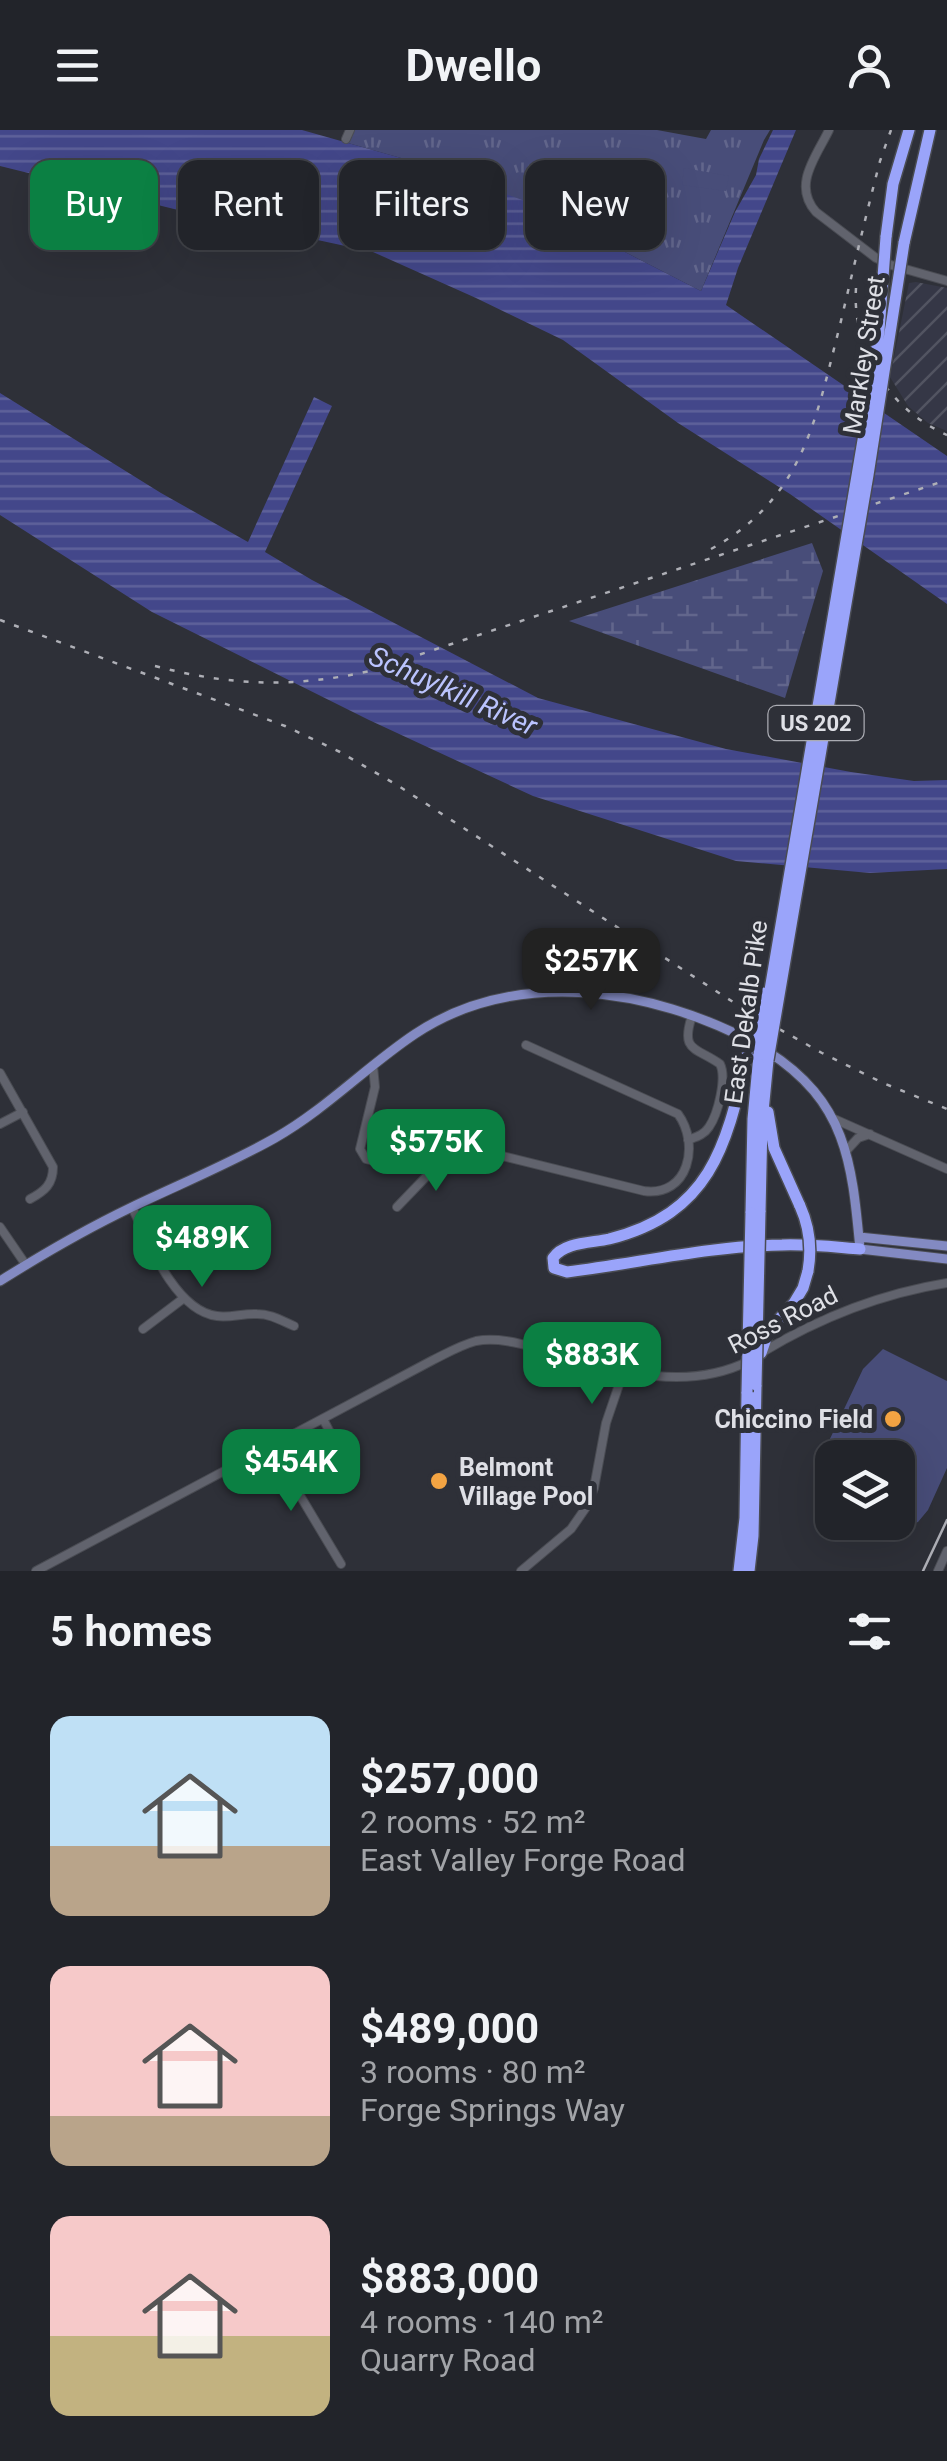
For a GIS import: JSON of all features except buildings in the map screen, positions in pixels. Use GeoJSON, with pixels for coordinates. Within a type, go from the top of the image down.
{"type":"FeatureCollection","features":[{"type":"Feature","properties":{"kind":"highway","name":"Markley Street"},"geometry":{"type":"LineString","coordinates":[[864,467],[893,184],[909,130]]}},
{"type":"Feature","properties":{"kind":"highway","name":"Markley Street"},"geometry":{"type":"LineString","coordinates":[[864,467],[904,243],[930,130]]}},
{"type":"Feature","properties":{"kind":"highway","name":"East Dekalb Pike"},"geometry":{"type":"LineString","coordinates":[[749,1571],[753,1536],[753,1119],[763,991],[772,982],[864,467]]}},
{"type":"Feature","properties":{"kind":"highway","name":"East Dekalb Pike"},"geometry":{"type":"LineString","coordinates":[[755,1212],[764,1104],[759,1054],[864,467]]}},
{"type":"Feature","properties":{"kind":"highway"},"geometry":{"type":"LineString","coordinates":[[759,1054],[716,1161],[693,1193],[649,1226],[561,1249],[553,1258],[554,1268],[567,1272],[767,1245],[859,1243]]}},
{"type":"Feature","properties":{"kind":"highway"},"geometry":{"type":"LineString","coordinates":[[761,1353],[769,1330],[794,1303],[808,1272],[810,1243],[807,1224],[774,1148],[764,1104]]}},
{"type":"Feature","properties":{"kind":"highway","name":"East Dekalb Pike"},"geometry":{"type":"LineString","coordinates":[[739,1571],[746,1518],[752,1388]]}},
{"type":"Feature","properties":{"kind":"main road"},"geometry":{"type":"LineString","coordinates":[[0,1281],[132,1207],[297,1124],[415,1034],[446,1016],[511,996],[558,992],[598,994],[692,1016],[749,1040],[784,1062],[811,1088],[832,1118],[846,1151],[854,1185],[859,1243]]}},
{"type":"Feature","properties":{"kind":"main road"},"geometry":{"type":"LineString","coordinates":[[859,1243],[947,1246]]}},
{"type":"Feature","properties":{"kind":"main road"},"geometry":{"type":"LineString","coordinates":[[859,1243],[947,1259]]}},
{"type":"Feature","properties":{"kind":"street"},"geometry":{"type":"LineString","coordinates":[[830,130],[805,180],[805,195],[816,212],[876,258],[947,280]]}},
{"type":"Feature","properties":{"kind":"street"},"geometry":{"type":"LineString","coordinates":[[688,1140],[708,1129],[724,1077],[717,1061],[689,1045],[692,1016]]}},
{"type":"Feature","properties":{"kind":"street"},"geometry":{"type":"LineString","coordinates":[[373,1066],[375,1087],[360,1145],[363,1156],[370,1160],[390,1162],[476,1152],[655,1192],[670,1188],[684,1173],[688,1140],[682,1120],[670,1109],[526,1045]]}},
{"type":"Feature","properties":{"kind":"street"},"geometry":{"type":"LineString","coordinates":[[0,1074],[53,1167],[46,1189],[30,1199]]}},
{"type":"Feature","properties":{"kind":"street"},"geometry":{"type":"LineString","coordinates":[[0,1124],[23,1112]]}},
{"type":"Feature","properties":{"kind":"street"},"geometry":{"type":"LineString","coordinates":[[832,1118],[947,1169]]}},
{"type":"Feature","properties":{"kind":"street"},"geometry":{"type":"LineString","coordinates":[[846,1151],[858,1138],[870,1134]]}},
{"type":"Feature","properties":{"kind":"street"},"geometry":{"type":"LineString","coordinates":[[398,1207],[447,1155]]}},
{"type":"Feature","properties":{"kind":"street"},"geometry":{"type":"LineString","coordinates":[[132,1207],[162,1265],[196,1309],[215,1316],[257,1314],[294,1326]]}},
{"type":"Feature","properties":{"kind":"street"},"geometry":{"type":"LineString","coordinates":[[0,1227],[26,1264]]}},
{"type":"Feature","properties":{"kind":"street"},"geometry":{"type":"LineString","coordinates":[[162,1265],[180,1241]]}},
{"type":"Feature","properties":{"kind":"street","name":"Ross Road"},"geometry":{"type":"LineString","coordinates":[[36,1571],[433,1360],[474,1342],[519,1344],[624,1370],[692,1378],[735,1367],[853,1306],[947,1284]]}},
{"type":"Feature","properties":{"kind":"street"},"geometry":{"type":"LineString","coordinates":[[143,1329],[184,1298]]}},
{"type":"Feature","properties":{"kind":"street"},"geometry":{"type":"LineString","coordinates":[[521,1571],[560,1540],[588,1506],[606,1423],[624,1370]]}},
{"type":"Feature","properties":{"kind":"street"},"geometry":{"type":"LineString","coordinates":[[322,1419],[350,1470]]}},
{"type":"Feature","properties":{"kind":"street"},"geometry":{"type":"LineString","coordinates":[[271,1446],[341,1564]]}},
{"type":"Feature","properties":{"kind":"street"},"geometry":{"type":"LineString","coordinates":[[940,1570],[947,1550]]}},
{"type":"Feature","properties":{"kind":"shaded area"},"geometry":{"type":"Polygon","coordinates":[[[909,283],[947,288],[947,431],[928,423],[908,406],[890,377],[909,283]]]}},
{"type":"Feature","properties":{"kind":"green space"},"geometry":{"type":"Polygon","coordinates":[[[354,130],[657,130],[706,139],[711,130],[770,130],[701,291],[621,250],[665,250],[665,160],[525,160],[525,203],[505,195],[505,160],[408,160],[348,143],[354,130]]]}},
{"type":"Feature","properties":{"kind":"green space"},"geometry":{"type":"Polygon","coordinates":[[[684,168],[729,176],[726,191],[682,185],[684,168]]]}},
{"type":"Feature","properties":{"kind":"green space"},"geometry":{"type":"Polygon","coordinates":[[[812,543],[823,571],[785,698],[569,621],[812,543]]]}},
{"type":"Feature","properties":{"kind":"green space","name":"Chiccino Field"},"geometry":{"type":"Polygon","coordinates":[[[883,1349],[947,1381],[947,1468],[928,1510],[918,1522],[915,1523],[915,1440],[829,1440],[863,1369],[883,1349]]]}},
{"type":"Feature","properties":{"kind":"water"},"geometry":{"type":"Polygon","coordinates":[[[0,130],[302,130],[408,160],[339,160],[339,245],[319,240],[319,160],[178,160],[178,210],[158,205],[158,160],[30,160],[30,173],[0,166],[0,130]]]}},
{"type":"Feature","properties":{"kind":"water"},"geometry":{"type":"Polygon","coordinates":[[[773,130],[796,130],[726,305],[947,456],[947,604],[790,494],[678,423],[563,340],[364,250],[505,250],[505,194],[525,201],[525,250],[621,250],[701,291],[773,130]]]}},
{"type":"Feature","properties":{"kind":"water","name":"Schuylkill River"},"geometry":{"type":"Polygon","coordinates":[[[0,393],[248,542],[314,397],[332,406],[265,552],[538,698],[726,749],[914,781],[947,780],[947,869],[870,873],[736,861],[533,796],[152,612],[0,515],[0,393]]]}},
{"type":"Feature","properties":{"kind":"tram line"},"geometry":{"type":"LineString","coordinates":[[923,1571],[947,1520]]}},
{"type":"Feature","properties":{"kind":"railway"},"geometry":{"type":"LineString","coordinates":[[711,549],[742,529],[767,506],[801,453],[823,392],[891,130]]}},
{"type":"Feature","properties":{"kind":"railway"},"geometry":{"type":"LineString","coordinates":[[856,288],[860,334],[878,376],[908,410],[947,435]]}},
{"type":"Feature","properties":{"kind":"railway"},"geometry":{"type":"LineString","coordinates":[[155,666],[210,678],[262,682],[315,680],[370,671],[947,480]]}},
{"type":"Feature","properties":{"kind":"railway"},"geometry":{"type":"LineString","coordinates":[[0,620],[285,726],[340,752],[747,1011],[883,1083],[947,1109]]}},
{"type":"Feature","properties":{"kind":"place","name":"Chiccino Field"},"geometry":{"type":"Point","coordinates":[893,1419]}},
{"type":"Feature","properties":{"kind":"place","name":"Belmont Village Pool"},"geometry":{"type":"Point","coordinates":[439,1481]}}]}
